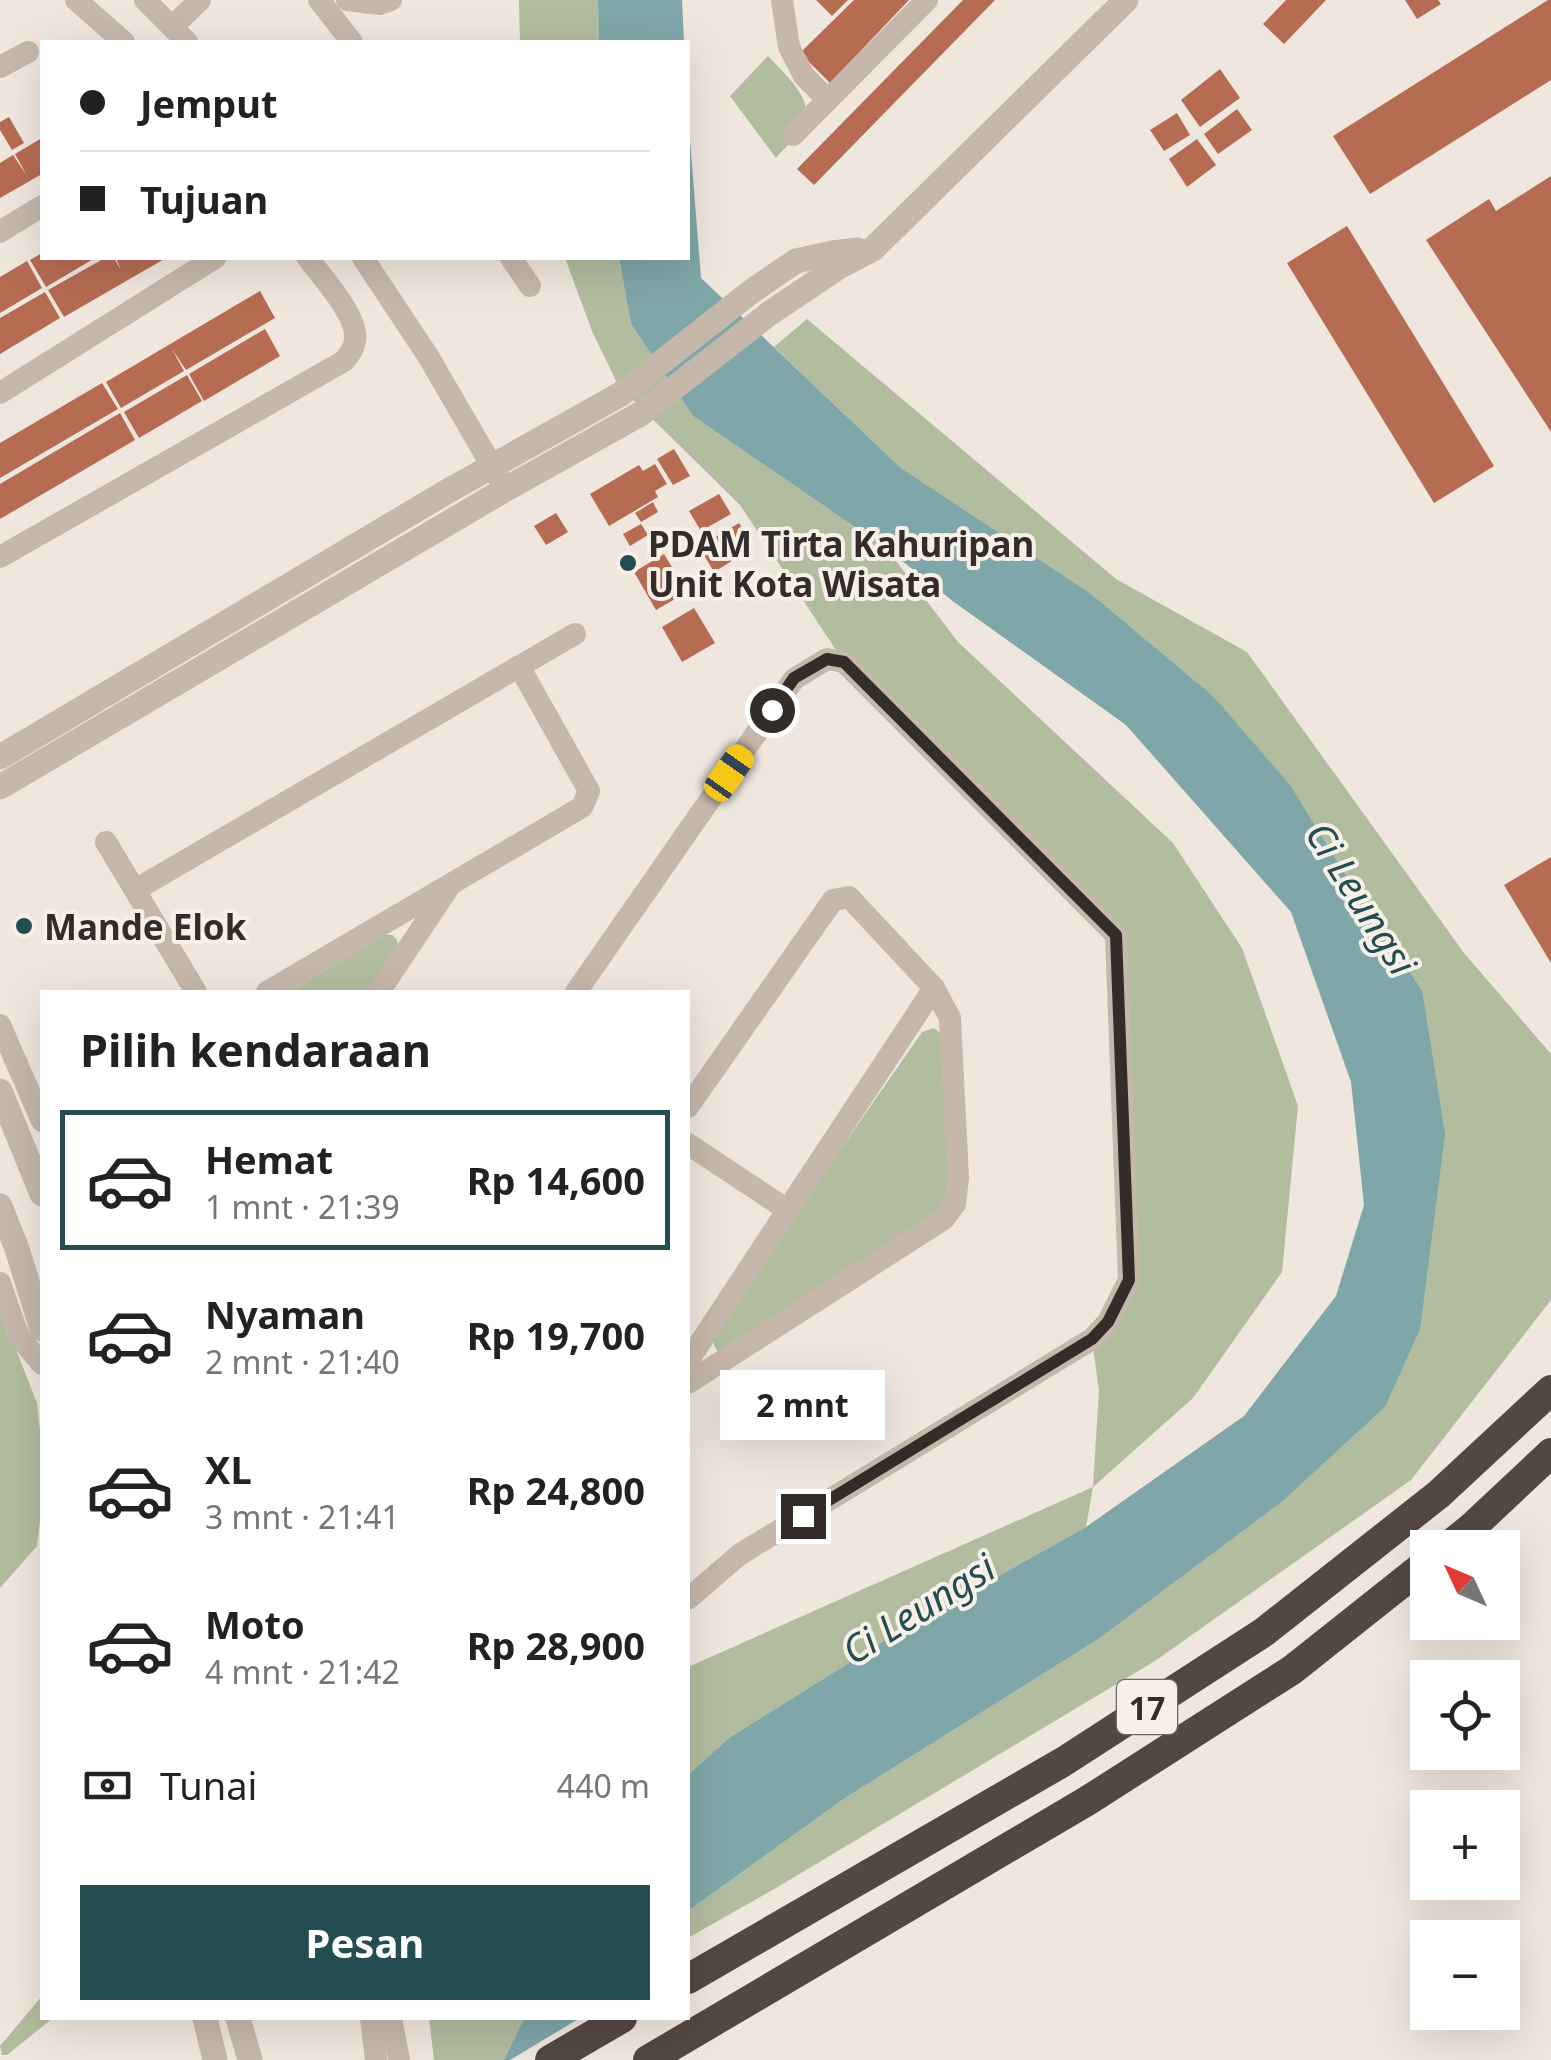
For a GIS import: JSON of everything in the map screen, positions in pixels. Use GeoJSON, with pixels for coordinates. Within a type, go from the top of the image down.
{"type":"FeatureCollection","features":[{"type":"Feature","properties":{"kind":"highway","name":"17"},"geometry":{"type":"LineString","coordinates":[[696,1974],[1063,1762],[1264,1632],[1439,1494],[1551,1390]]}},
{"type":"Feature","properties":{"kind":"highway"},"geometry":{"type":"LineString","coordinates":[[1468,1530],[1551,1453]]}},
{"type":"Feature","properties":{"kind":"highway","name":"17"},"geometry":{"type":"LineString","coordinates":[[648,2060],[1119,1781],[1292,1670],[1410,1576]]}},
{"type":"Feature","properties":{"kind":"highway"},"geometry":{"type":"LineString","coordinates":[[550,2060],[619,2020]]}},
{"type":"Feature","properties":{"kind":"street"},"geometry":{"type":"LineString","coordinates":[[76,0],[122,40]]}},
{"type":"Feature","properties":{"kind":"street"},"geometry":{"type":"LineString","coordinates":[[146,0],[180,34],[200,0]]}},
{"type":"Feature","properties":{"kind":"street"},"geometry":{"type":"LineString","coordinates":[[319,0],[350,40]]}},
{"type":"Feature","properties":{"kind":"street"},"geometry":{"type":"LineString","coordinates":[[346,0],[380,4],[391,0]]}},
{"type":"Feature","properties":{"kind":"street"},"geometry":{"type":"LineString","coordinates":[[782,0],[789,47],[804,76],[828,100]]}},
{"type":"Feature","properties":{"kind":"street"},"geometry":{"type":"LineString","coordinates":[[794,135],[927,0]]}},
{"type":"Feature","properties":{"kind":"street"},"geometry":{"type":"LineString","coordinates":[[0,787],[642,413],[770,313],[837,268],[874,249],[1126,0]]}},
{"type":"Feature","properties":{"kind":"street"},"geometry":{"type":"LineString","coordinates":[[0,67],[28,52]]}},
{"type":"Feature","properties":{"kind":"street"},"geometry":{"type":"LineString","coordinates":[[0,232],[40,207]]}},
{"type":"Feature","properties":{"kind":"street"},"geometry":{"type":"LineString","coordinates":[[0,757],[621,394],[796,261],[832,252],[874,249]]}},
{"type":"Feature","properties":{"kind":"street"},"geometry":{"type":"LineString","coordinates":[[0,393],[213,260]]}},
{"type":"Feature","properties":{"kind":"street"},"geometry":{"type":"LineString","coordinates":[[0,557],[344,361],[355,343],[355,330],[309,260]]}},
{"type":"Feature","properties":{"kind":"street"},"geometry":{"type":"LineString","coordinates":[[363,260],[428,356],[506,489]]}},
{"type":"Feature","properties":{"kind":"street"},"geometry":{"type":"LineString","coordinates":[[512,260],[530,286]]}},
{"type":"Feature","properties":{"kind":"street"},"geometry":{"type":"LineString","coordinates":[[135,890],[575,634]]}},
{"type":"Feature","properties":{"kind":"street"},"geometry":{"type":"LineString","coordinates":[[577,990],[794,678],[827,659],[844,662],[1116,935],[1129,1280],[1108,1322],[1092,1339],[739,1555],[690,1597]]}},
{"type":"Feature","properties":{"kind":"street"},"geometry":{"type":"LineString","coordinates":[[270,990],[582,807],[589,791],[520,666]]}},
{"type":"Feature","properties":{"kind":"street"},"geometry":{"type":"LineString","coordinates":[[106,842],[195,990]]}},
{"type":"Feature","properties":{"kind":"street"},"geometry":{"type":"LineString","coordinates":[[379,990],[452,883]]}},
{"type":"Feature","properties":{"kind":"street"},"geometry":{"type":"LineString","coordinates":[[690,1103],[834,900],[849,897],[934,988],[950,1018],[958,1178],[954,1204],[944,1220],[690,1382]]}},
{"type":"Feature","properties":{"kind":"street"},"geometry":{"type":"LineString","coordinates":[[690,1358],[934,988]]}},
{"type":"Feature","properties":{"kind":"street"},"geometry":{"type":"LineString","coordinates":[[0,1025],[40,1116]]}},
{"type":"Feature","properties":{"kind":"street"},"geometry":{"type":"LineString","coordinates":[[0,1091],[40,1189]]}},
{"type":"Feature","properties":{"kind":"street"},"geometry":{"type":"LineString","coordinates":[[690,1145],[786,1209]]}},
{"type":"Feature","properties":{"kind":"street"},"geometry":{"type":"LineString","coordinates":[[0,1206],[40,1323]]}},
{"type":"Feature","properties":{"kind":"street"},"geometry":{"type":"LineString","coordinates":[[0,1283],[16,1329],[40,1361]]}},
{"type":"Feature","properties":{"kind":"street"},"geometry":{"type":"LineString","coordinates":[[206,2020],[215,2060]]}},
{"type":"Feature","properties":{"kind":"street"},"geometry":{"type":"LineString","coordinates":[[239,2020],[250,2060]]}},
{"type":"Feature","properties":{"kind":"street"},"geometry":{"type":"LineString","coordinates":[[371,2020],[376,2060]]}},
{"type":"Feature","properties":{"kind":"street"},"geometry":{"type":"LineString","coordinates":[[391,2020],[398,2060]]}},
{"type":"Feature","properties":{"kind":"green space"},"geometry":{"type":"Polygon","coordinates":[[[519,0],[598,0],[599,40],[520,40],[519,0]]]}},
{"type":"Feature","properties":{"kind":"green space"},"geometry":{"type":"Polygon","coordinates":[[[768,56],[797,88],[806,107],[803,126],[776,158],[730,96],[768,56]]]}},
{"type":"Feature","properties":{"kind":"green space"},"geometry":{"type":"Polygon","coordinates":[[[566,260],[619,260],[631,324],[693,416],[887,549],[958,642],[1173,843],[1242,948],[1298,1106],[1282,1272],[1193,1398],[1093,1487],[1099,1391],[1092,1339],[1129,1280],[1116,936],[844,662],[740,505],[618,385],[592,331],[566,260]]]}},
{"type":"Feature","properties":{"kind":"green space"},"geometry":{"type":"Polygon","coordinates":[[[807,319],[1116,579],[1247,652],[1464,953],[1551,1054],[1551,1300],[1411,1480],[1155,1661],[690,1937],[690,1910],[845,1798],[1100,1638],[1283,1501],[1385,1407],[1422,990],[1212,695],[1090,593],[901,468],[774,347],[807,319]]]}},
{"type":"Feature","properties":{"kind":"green space"},"geometry":{"type":"Polygon","coordinates":[[[385,935],[397,940],[398,948],[370,990],[292,990],[385,935]]]}},
{"type":"Feature","properties":{"kind":"green space"},"geometry":{"type":"Polygon","coordinates":[[[934,1028],[944,1036],[950,1198],[944,1211],[721,1355],[714,1343],[716,1329],[922,1032],[934,1028]]]}},
{"type":"Feature","properties":{"kind":"green space"},"geometry":{"type":"Polygon","coordinates":[[[0,1309],[37,1403],[40,1520],[37,1546],[0,1588],[0,1309]]]}},
{"type":"Feature","properties":{"kind":"green space"},"geometry":{"type":"Polygon","coordinates":[[[1093,1487],[1086,1527],[892,1636],[729,1738],[690,1773],[690,1666],[1093,1487]]]}},
{"type":"Feature","properties":{"kind":"green space"},"geometry":{"type":"Polygon","coordinates":[[[40,1998],[40,2020],[51,2020],[7,2055],[2,2055],[0,2046],[40,1998]]]}},
{"type":"Feature","properties":{"kind":"green space"},"geometry":{"type":"Polygon","coordinates":[[[429,2020],[523,2020],[504,2060],[434,2060],[429,2020]]]}},
{"type":"Feature","properties":{"kind":"water"},"geometry":{"type":"Polygon","coordinates":[[[598,0],[682,0],[684,40],[599,40],[598,0]]]}},
{"type":"Feature","properties":{"kind":"water"},"geometry":{"type":"Polygon","coordinates":[[[690,140],[701,278],[901,468],[1090,593],[1212,695],[1290,785],[1422,990],[1445,1134],[1420,1329],[1385,1407],[1283,1501],[1100,1638],[845,1798],[690,1910],[690,1773],[729,1738],[892,1636],[1086,1527],[1244,1416],[1336,1296],[1364,1205],[1351,1082],[1291,912],[1126,725],[887,549],[693,416],[631,324],[619,260],[690,260],[690,140]]]}},
{"type":"Feature","properties":{"kind":"water"},"geometry":{"type":"Polygon","coordinates":[[[523,2020],[625,2020],[624,2060],[504,2060],[523,2020]]]}},
{"type":"Feature","properties":{"kind":"pier"},"geometry":{"type":"Polygon","coordinates":[[[577,2020],[630,2020],[629,2060],[510,2060],[577,2020]]]}},
{"type":"Feature","properties":{"kind":"building"},"geometry":{"type":"Polygon","coordinates":[[[816,0],[848,0],[832,16],[816,0]]]}},
{"type":"Feature","properties":{"kind":"building"},"geometry":{"type":"Polygon","coordinates":[[[854,0],[909,0],[830,83],[800,53],[854,0]]]}},
{"type":"Feature","properties":{"kind":"building"},"geometry":{"type":"Polygon","coordinates":[[[963,0],[995,0],[814,185],[797,169],[963,0]]]}},
{"type":"Feature","properties":{"kind":"building"},"geometry":{"type":"Polygon","coordinates":[[[1286,0],[1326,0],[1284,44],[1263,24],[1286,0]]]}},
{"type":"Feature","properties":{"kind":"building"},"geometry":{"type":"Polygon","coordinates":[[[1405,0],[1438,0],[1441,4],[1417,19],[1405,0]]]}},
{"type":"Feature","properties":{"kind":"building"},"geometry":{"type":"Polygon","coordinates":[[[1548,0],[1551,80],[1370,194],[1333,136],[1548,0]]]}},
{"type":"Feature","properties":{"kind":"building"},"geometry":{"type":"Polygon","coordinates":[[[1220,69],[1240,98],[1200,127],[1181,100],[1220,69]]]}},
{"type":"Feature","properties":{"kind":"building"},"geometry":{"type":"Polygon","coordinates":[[[1237,109],[1252,130],[1218,154],[1204,134],[1237,109]]]}},
{"type":"Feature","properties":{"kind":"building"},"geometry":{"type":"Polygon","coordinates":[[[1177,113],[1190,135],[1164,151],[1150,130],[1177,113]]]}},
{"type":"Feature","properties":{"kind":"building"},"geometry":{"type":"Polygon","coordinates":[[[9,117],[24,143],[12,150],[0,130],[0,122],[9,117]]]}},
{"type":"Feature","properties":{"kind":"building"},"geometry":{"type":"Polygon","coordinates":[[[40,139],[40,175],[0,198],[0,163],[13,155],[27,176],[15,154],[40,139]]]}},
{"type":"Feature","properties":{"kind":"building"},"geometry":{"type":"Polygon","coordinates":[[[1197,139],[1216,165],[1187,187],[1169,159],[1197,139]]]}},
{"type":"Feature","properties":{"kind":"building"},"geometry":{"type":"Polygon","coordinates":[[[1551,176],[1551,432],[1426,240],[1489,199],[1496,211],[1551,176]]]}},
{"type":"Feature","properties":{"kind":"building"},"geometry":{"type":"Polygon","coordinates":[[[1347,226],[1494,466],[1434,503],[1287,263],[1347,226]]]}},
{"type":"Feature","properties":{"kind":"building"},"geometry":{"type":"Polygon","coordinates":[[[40,254],[40,260],[92,260],[46,287],[30,260],[40,254]]]}},
{"type":"Feature","properties":{"kind":"building"},"geometry":{"type":"Polygon","coordinates":[[[101,260],[115,260],[121,270],[117,260],[163,260],[64,317],[48,290],[101,260]]]}},
{"type":"Feature","properties":{"kind":"building"},"geometry":{"type":"Polygon","coordinates":[[[27,261],[42,288],[0,313],[0,277],[27,261]]]}},
{"type":"Feature","properties":{"kind":"building"},"geometry":{"type":"Polygon","coordinates":[[[260,291],[275,318],[186,370],[172,349],[184,371],[121,408],[106,382],[260,291]]]}},
{"type":"Feature","properties":{"kind":"building"},"geometry":{"type":"Polygon","coordinates":[[[45,292],[60,318],[0,354],[0,318],[45,292]]]}},
{"type":"Feature","properties":{"kind":"building"},"geometry":{"type":"Polygon","coordinates":[[[265,329],[280,356],[204,401],[189,374],[265,329]]]}},
{"type":"Feature","properties":{"kind":"building"},"geometry":{"type":"Polygon","coordinates":[[[187,375],[202,401],[139,438],[124,412],[187,375]]]}},
{"type":"Feature","properties":{"kind":"building"},"geometry":{"type":"Polygon","coordinates":[[[102,383],[118,409],[0,478],[0,443],[102,383]]]}},
{"type":"Feature","properties":{"kind":"building"},"geometry":{"type":"Polygon","coordinates":[[[120,413],[135,440],[0,519],[0,484],[120,413]]]}},
{"type":"Feature","properties":{"kind":"building"},"geometry":{"type":"Polygon","coordinates":[[[674,449],[690,476],[673,485],[657,459],[674,449]]]}},
{"type":"Feature","properties":{"kind":"building"},"geometry":{"type":"Polygon","coordinates":[[[655,464],[667,484],[655,491],[658,497],[609,526],[590,494],[639,465],[643,471],[655,464]]]}},
{"type":"Feature","properties":{"kind":"building"},"geometry":{"type":"Polygon","coordinates":[[[719,494],[731,514],[701,531],[689,511],[719,494]]]}},
{"type":"Feature","properties":{"kind":"building"},"geometry":{"type":"Polygon","coordinates":[[[653,502],[658,512],[641,522],[635,513],[653,502]]]}},
{"type":"Feature","properties":{"kind":"building"},"geometry":{"type":"Polygon","coordinates":[[[556,513],[568,532],[546,545],[534,526],[556,513]]]}},
{"type":"Feature","properties":{"kind":"building"},"geometry":{"type":"Polygon","coordinates":[[[739,523],[753,548],[714,572],[699,547],[739,523]]]}},
{"type":"Feature","properties":{"kind":"building"},"geometry":{"type":"Polygon","coordinates":[[[641,524],[648,535],[630,546],[623,534],[641,524]]]}},
{"type":"Feature","properties":{"kind":"building"},"geometry":{"type":"Polygon","coordinates":[[[664,554],[687,592],[656,610],[634,572],[664,554]]]}},
{"type":"Feature","properties":{"kind":"building"},"geometry":{"type":"Polygon","coordinates":[[[694,608],[715,643],[682,662],[662,627],[694,608]]]}},
{"type":"Feature","properties":{"kind":"building"},"geometry":{"type":"Polygon","coordinates":[[[1551,857],[1551,963],[1504,885],[1551,857]]]}},
{"type":"Feature","properties":{"kind":"place","name":"PDAM Tirta Kahuripan Unit Kota Wisata"},"geometry":{"type":"Point","coordinates":[628,563]}},
{"type":"Feature","properties":{"kind":"place","name":"Mande Elok"},"geometry":{"type":"Point","coordinates":[24,926]}},
{"type":"Feature","properties":{"kind":"route"},"geometry":{"type":"LineString","coordinates":[[772,710],[794,678],[827,659],[844,662],[1116,935],[1122,1089],[1129,1280],[1108,1322],[1092,1339],[803,1516]]}},
{"type":"Feature","properties":{"kind":"water label","name":"Ci Leungsi"},"geometry":{"type":"Point","coordinates":[1362,898]}},
{"type":"Feature","properties":{"kind":"water label","name":"Ci Leungsi"},"geometry":{"type":"Point","coordinates":[918,1608]}}]}
